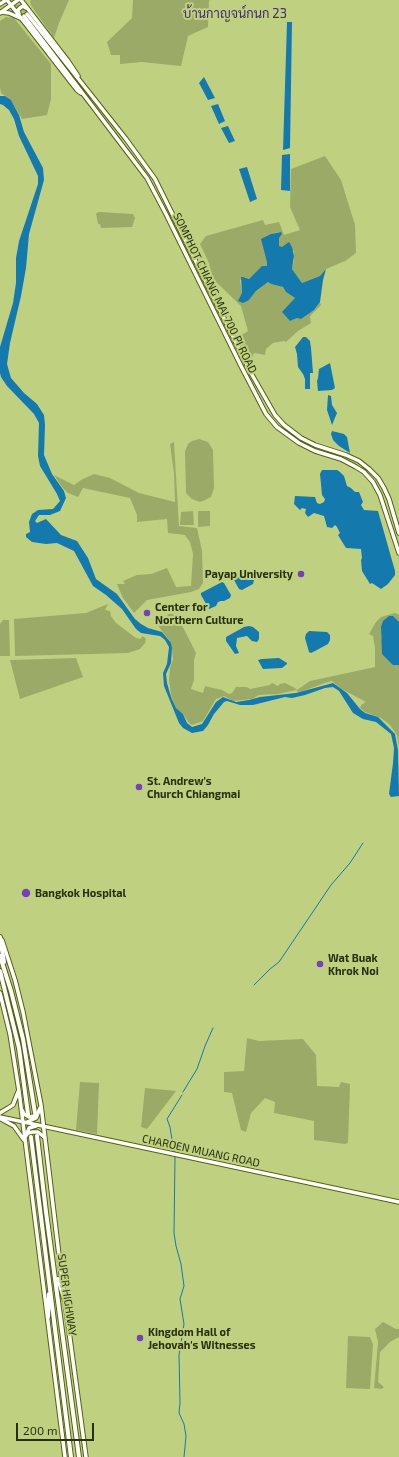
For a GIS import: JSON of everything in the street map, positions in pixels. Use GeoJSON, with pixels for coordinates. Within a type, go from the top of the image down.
{"type":"FeatureCollection","features":[{"type":"Feature","properties":{"kind":"highway"},"geometry":{"type":"LineString","coordinates":[[0,936],[6,972],[24,1046],[34,1114]]}},
{"type":"Feature","properties":{"kind":"highway"},"geometry":{"type":"LineString","coordinates":[[0,956],[6,972]]}},
{"type":"Feature","properties":{"kind":"highway"},"geometry":{"type":"LineString","coordinates":[[0,971],[19,1048],[28,1114]]}},
{"type":"Feature","properties":{"kind":"highway","name":"SUPER HIGHWAY"},"geometry":{"type":"LineString","coordinates":[[37,1136],[79,1457]]}},
{"type":"Feature","properties":{"kind":"highway","name":"SUPER HIGHWAY"},"geometry":{"type":"LineString","coordinates":[[31,1137],[71,1457]]}},
{"type":"Feature","properties":{"kind":"highway"},"geometry":{"type":"LineString","coordinates":[[54,1269],[64,1298]]}},
{"type":"Feature","properties":{"kind":"highway"},"geometry":{"type":"LineString","coordinates":[[48,1318],[49,1280]]}},
{"type":"Feature","properties":{"kind":"main road"},"geometry":{"type":"LineString","coordinates":[[0,4],[6,0],[25,15]]}},
{"type":"Feature","properties":{"kind":"main road"},"geometry":{"type":"LineString","coordinates":[[1,13],[20,0],[25,15]]}},
{"type":"Feature","properties":{"kind":"main road"},"geometry":{"type":"LineString","coordinates":[[25,15],[27,0]]}},
{"type":"Feature","properties":{"kind":"main road"},"geometry":{"type":"LineString","coordinates":[[1,13],[25,15]]}},
{"type":"Feature","properties":{"kind":"main road","name":"SOMPHOT CHIANG MAI 700 PI ROAD"},"geometry":{"type":"LineString","coordinates":[[25,15],[76,72],[80,81],[126,139],[155,179],[251,373],[275,415],[284,425],[301,438],[315,445],[352,458],[369,469],[378,478],[384,488],[389,499],[399,533]]}},
{"type":"Feature","properties":{"kind":"main road","name":"SOMPHOT CHIANG MAI 700 PI ROAD"},"geometry":{"type":"LineString","coordinates":[[25,15],[77,90],[83,94],[147,178],[247,379],[266,414],[277,427],[299,443],[315,451],[341,459],[364,472],[373,482],[380,495],[399,553]]}},
{"type":"Feature","properties":{"kind":"main road"},"geometry":{"type":"LineString","coordinates":[[0,936],[23,1009],[41,1105],[64,1298],[86,1457]]}},
{"type":"Feature","properties":{"kind":"main road"},"geometry":{"type":"LineString","coordinates":[[0,993],[10,1034],[19,1091],[66,1457]]}},
{"type":"Feature","properties":{"kind":"main road"},"geometry":{"type":"LineString","coordinates":[[0,1113],[13,1105],[19,1091]]}},
{"type":"Feature","properties":{"kind":"main road"},"geometry":{"type":"LineString","coordinates":[[22,1122],[34,1120],[40,1112],[41,1105]]}},
{"type":"Feature","properties":{"kind":"main road"},"geometry":{"type":"LineString","coordinates":[[21,1108],[24,1114],[29,1117],[40,1112]]}},
{"type":"Feature","properties":{"kind":"main road"},"geometry":{"type":"LineString","coordinates":[[0,1118],[14,1126],[25,1140]]}},
{"type":"Feature","properties":{"kind":"main road","name":"CHAROEN MUANG ROAD"},"geometry":{"type":"LineString","coordinates":[[0,1118],[399,1202]]}},
{"type":"Feature","properties":{"kind":"main road"},"geometry":{"type":"LineString","coordinates":[[25,1140],[30,1127],[43,1126]]}},
{"type":"Feature","properties":{"kind":"main road"},"geometry":{"type":"LineString","coordinates":[[44,1137],[50,1128]]}},
{"type":"Feature","properties":{"kind":"main road"},"geometry":{"type":"LineString","coordinates":[[25,1140],[28,1133],[38,1132],[44,1137]]}},
{"type":"Feature","properties":{"kind":"green space"},"geometry":{"type":"Polygon","coordinates":[[[31,0],[69,0],[54,38],[32,7],[30,2],[31,0]]]}},
{"type":"Feature","properties":{"kind":"green space"},"geometry":{"type":"Polygon","coordinates":[[[133,0],[210,0],[208,27],[188,36],[181,66],[142,62],[120,64],[120,55],[111,55],[107,42],[132,18],[133,0]]]}},
{"type":"Feature","properties":{"kind":"green space"},"geometry":{"type":"Polygon","coordinates":[[[6,17],[14,18],[51,64],[51,99],[47,115],[22,119],[11,100],[1,93],[0,21],[6,17]]]}},
{"type":"Feature","properties":{"kind":"green space"},"geometry":{"type":"Polygon","coordinates":[[[325,156],[341,180],[355,225],[356,253],[345,261],[326,269],[320,276],[302,283],[292,269],[294,251],[285,246],[282,248],[279,246],[279,238],[282,234],[278,232],[271,234],[267,266],[262,267],[249,279],[243,277],[240,280],[242,293],[249,300],[256,291],[268,282],[283,287],[286,292],[295,298],[286,315],[290,321],[314,310],[320,302],[321,305],[310,316],[311,323],[298,331],[286,342],[273,343],[266,349],[265,355],[254,353],[251,359],[247,361],[236,339],[248,331],[241,306],[213,279],[209,263],[200,244],[206,236],[263,220],[265,225],[279,222],[284,235],[300,230],[290,207],[291,169],[325,156]]]}},
{"type":"Feature","properties":{"kind":"green space"},"geometry":{"type":"Polygon","coordinates":[[[96,213],[133,214],[135,218],[132,227],[101,228],[100,224],[98,224],[96,213]]]}},
{"type":"Feature","properties":{"kind":"green space"},"geometry":{"type":"Polygon","coordinates":[[[199,439],[208,442],[213,450],[214,488],[211,497],[200,502],[192,499],[186,493],[185,451],[188,444],[199,439]]]}},
{"type":"Feature","properties":{"kind":"green space"},"geometry":{"type":"Polygon","coordinates":[[[174,442],[179,526],[197,528],[202,551],[203,583],[199,589],[191,592],[147,600],[134,613],[123,598],[117,584],[125,584],[123,581],[137,575],[151,574],[167,568],[176,587],[191,586],[193,554],[190,542],[185,535],[168,533],[167,519],[137,522],[137,515],[130,498],[83,488],[78,497],[68,493],[54,475],[74,485],[94,474],[110,478],[139,493],[175,502],[174,473],[170,444],[174,442]]]}},
{"type":"Feature","properties":{"kind":"green space"},"geometry":{"type":"Polygon","coordinates":[[[193,511],[194,525],[180,525],[181,512],[193,511]]]}},
{"type":"Feature","properties":{"kind":"green space"},"geometry":{"type":"Polygon","coordinates":[[[198,511],[210,511],[210,526],[198,527],[198,511]]]}},
{"type":"Feature","properties":{"kind":"green space"},"geometry":{"type":"Polygon","coordinates":[[[108,604],[105,610],[110,611],[111,616],[116,623],[136,638],[140,639],[143,636],[146,639],[145,643],[140,649],[128,653],[15,656],[14,619],[86,613],[108,604]]]}},
{"type":"Feature","properties":{"kind":"green space"},"geometry":{"type":"Polygon","coordinates":[[[395,613],[399,615],[399,622],[381,627],[381,638],[393,665],[399,665],[399,747],[397,735],[390,725],[381,718],[365,712],[360,708],[361,705],[366,702],[340,688],[332,681],[303,691],[298,692],[296,690],[278,694],[259,695],[252,699],[233,701],[224,696],[216,699],[203,721],[192,725],[176,708],[171,695],[169,680],[170,668],[173,659],[171,643],[159,627],[161,621],[165,620],[168,614],[173,614],[176,617],[196,653],[194,660],[194,680],[191,689],[203,693],[205,686],[222,690],[229,694],[232,693],[236,687],[247,687],[250,689],[270,685],[272,683],[278,686],[285,683],[297,690],[310,681],[375,667],[375,648],[373,636],[369,634],[376,622],[381,617],[395,613]]]}},
{"type":"Feature","properties":{"kind":"green space"},"geometry":{"type":"Polygon","coordinates":[[[3,620],[9,620],[10,656],[0,656],[0,624],[3,620]]]}},
{"type":"Feature","properties":{"kind":"green space"},"geometry":{"type":"Polygon","coordinates":[[[76,658],[83,677],[20,699],[10,660],[76,658]]]}},
{"type":"Feature","properties":{"kind":"green space"},"geometry":{"type":"Polygon","coordinates":[[[247,1038],[259,1041],[303,1039],[316,1055],[317,1086],[339,1087],[341,1082],[350,1084],[348,1143],[345,1144],[314,1140],[314,1121],[274,1113],[275,1102],[265,1098],[251,1113],[246,1132],[241,1130],[232,1093],[224,1092],[224,1072],[244,1071],[247,1038]]]}},
{"type":"Feature","properties":{"kind":"green space"},"geometry":{"type":"Polygon","coordinates":[[[80,1082],[99,1083],[97,1134],[76,1130],[80,1082]]]}},
{"type":"Feature","properties":{"kind":"green space"},"geometry":{"type":"Polygon","coordinates":[[[145,1088],[176,1091],[147,1129],[141,1127],[145,1088]]]}},
{"type":"Feature","properties":{"kind":"green space"},"geometry":{"type":"Polygon","coordinates":[[[383,1322],[396,1329],[399,1329],[399,1337],[390,1342],[380,1352],[378,1382],[384,1387],[382,1389],[374,1388],[378,1342],[375,1329],[383,1322]]]}},
{"type":"Feature","properties":{"kind":"green space"},"geometry":{"type":"Polygon","coordinates":[[[348,1336],[370,1337],[373,1344],[370,1389],[346,1388],[348,1336]]]}},
{"type":"Feature","properties":{"kind":"water"},"geometry":{"type":"Polygon","coordinates":[[[287,22],[292,22],[290,148],[283,150],[287,22]]]}},
{"type":"Feature","properties":{"kind":"water"},"geometry":{"type":"Polygon","coordinates":[[[204,77],[215,98],[208,100],[199,83],[204,77]]]}},
{"type":"Feature","properties":{"kind":"water"},"geometry":{"type":"Polygon","coordinates":[[[0,96],[5,96],[11,100],[19,115],[24,132],[43,168],[44,180],[29,234],[26,268],[7,364],[11,378],[24,393],[37,404],[44,415],[44,455],[52,474],[64,491],[66,498],[60,511],[50,515],[39,515],[35,521],[37,523],[46,519],[61,535],[77,541],[88,558],[96,579],[117,594],[135,619],[148,628],[162,632],[171,643],[171,663],[166,674],[167,683],[176,708],[183,714],[187,723],[192,727],[202,724],[216,702],[223,697],[236,702],[260,697],[296,693],[333,683],[347,693],[360,709],[365,713],[378,717],[395,734],[398,750],[399,796],[391,797],[389,794],[394,748],[391,734],[376,722],[363,719],[353,713],[339,691],[333,687],[292,698],[285,697],[253,705],[240,705],[227,701],[224,702],[214,714],[203,731],[192,733],[183,728],[179,723],[164,686],[163,673],[167,664],[169,647],[165,640],[160,636],[141,633],[136,629],[122,609],[93,586],[74,551],[57,543],[46,544],[32,542],[26,537],[26,534],[30,532],[29,522],[32,514],[38,510],[53,509],[60,501],[40,466],[38,456],[39,423],[34,414],[7,386],[0,373],[0,347],[13,303],[16,283],[16,258],[19,241],[38,184],[38,176],[19,136],[14,119],[9,110],[0,104],[0,96]]]}},
{"type":"Feature","properties":{"kind":"water"},"geometry":{"type":"Polygon","coordinates":[[[218,104],[225,121],[219,124],[211,106],[218,104]]]}},
{"type":"Feature","properties":{"kind":"water"},"geometry":{"type":"Polygon","coordinates":[[[228,126],[235,141],[229,143],[221,128],[228,126]]]}},
{"type":"Feature","properties":{"kind":"water"},"geometry":{"type":"Polygon","coordinates":[[[290,154],[290,191],[281,190],[282,155],[290,154]]]}},
{"type":"Feature","properties":{"kind":"water"},"geometry":{"type":"Polygon","coordinates":[[[247,167],[257,199],[250,202],[239,169],[247,167]]]}},
{"type":"Feature","properties":{"kind":"water"},"geometry":{"type":"Polygon","coordinates":[[[281,232],[282,234],[279,238],[279,246],[282,247],[289,242],[294,256],[292,269],[302,283],[320,276],[326,269],[320,302],[314,310],[301,319],[297,318],[290,321],[282,312],[295,298],[286,292],[283,287],[268,282],[256,291],[249,300],[243,303],[238,301],[242,293],[241,277],[249,279],[262,266],[267,266],[261,239],[271,234],[281,232]]]}},
{"type":"Feature","properties":{"kind":"water"},"geometry":{"type":"Polygon","coordinates":[[[303,337],[306,337],[310,341],[311,348],[313,373],[310,373],[310,389],[305,389],[305,379],[298,367],[295,347],[303,337]]]}},
{"type":"Feature","properties":{"kind":"water"},"geometry":{"type":"Polygon","coordinates":[[[330,363],[335,388],[332,390],[318,391],[317,381],[319,369],[330,363]]]}},
{"type":"Feature","properties":{"kind":"water"},"geometry":{"type":"Polygon","coordinates":[[[328,395],[331,396],[332,405],[337,413],[332,425],[327,410],[328,395]]]}},
{"type":"Feature","properties":{"kind":"water"},"geometry":{"type":"Polygon","coordinates":[[[332,431],[344,434],[347,437],[350,453],[333,440],[331,434],[332,431]]]}},
{"type":"Feature","properties":{"kind":"water"},"geometry":{"type":"Polygon","coordinates":[[[322,470],[337,470],[340,472],[344,476],[347,486],[355,492],[359,492],[363,502],[361,505],[364,510],[378,511],[395,571],[395,575],[388,584],[381,589],[372,583],[370,584],[362,571],[361,549],[346,548],[338,535],[340,533],[335,525],[332,528],[327,527],[324,516],[314,513],[308,517],[305,513],[306,509],[302,508],[300,510],[294,504],[295,496],[315,497],[317,503],[320,504],[324,502],[325,499],[322,495],[320,474],[322,470]]]}},
{"type":"Feature","properties":{"kind":"water"},"geometry":{"type":"Polygon","coordinates":[[[242,572],[251,574],[254,580],[253,584],[242,590],[239,589],[234,580],[242,572]]]}},
{"type":"Feature","properties":{"kind":"water"},"geometry":{"type":"Polygon","coordinates":[[[222,582],[231,595],[230,598],[218,602],[216,606],[209,609],[201,593],[222,582]]]}},
{"type":"Feature","properties":{"kind":"water"},"geometry":{"type":"Polygon","coordinates":[[[389,616],[393,616],[399,622],[399,665],[393,665],[382,654],[381,627],[383,621],[389,616]]]}},
{"type":"Feature","properties":{"kind":"water"},"geometry":{"type":"Polygon","coordinates":[[[244,627],[253,627],[259,632],[259,639],[257,642],[252,641],[247,636],[237,638],[236,646],[239,653],[235,654],[226,641],[226,637],[244,627]]]}},
{"type":"Feature","properties":{"kind":"water"},"geometry":{"type":"Polygon","coordinates":[[[309,631],[327,632],[330,635],[328,644],[311,653],[309,652],[305,638],[309,631]]]}},
{"type":"Feature","properties":{"kind":"water"},"geometry":{"type":"Polygon","coordinates":[[[279,658],[287,663],[282,668],[263,669],[258,660],[262,659],[279,658]]]}},
{"type":"Feature","properties":{"kind":"waterway"},"geometry":{"type":"LineString","coordinates":[[254,985],[279,962],[331,885],[350,863],[363,843]]}},
{"type":"Feature","properties":{"kind":"waterway"},"geometry":{"type":"LineString","coordinates":[[183,1092],[197,1069],[213,1028]]}},
{"type":"Feature","properties":{"kind":"waterway"},"geometry":{"type":"LineString","coordinates":[[174,1152],[170,1127],[167,1119],[182,1095]]}},
{"type":"Feature","properties":{"kind":"waterway"},"geometry":{"type":"LineString","coordinates":[[175,1157],[174,1233],[184,1286],[180,1299],[184,1324],[179,1355],[179,1413],[184,1424],[186,1436],[184,1457]]}},
{"type":"Feature","properties":{"kind":"tunnel"},"geometry":{"type":"LineString","coordinates":[[12,0],[24,16]]}},
{"type":"Feature","properties":{"kind":"tunnel"},"geometry":{"type":"LineString","coordinates":[[16,0],[27,14]]}},
{"type":"Feature","properties":{"kind":"place","name":"Payap University"},"geometry":{"type":"Point","coordinates":[301,574]}},
{"type":"Feature","properties":{"kind":"place","name":"Center for Northern Culture"},"geometry":{"type":"Point","coordinates":[147,613]}},
{"type":"Feature","properties":{"kind":"place","name":"St. Andrew's Church Chiangmai"},"geometry":{"type":"Point","coordinates":[139,787]}},
{"type":"Feature","properties":{"kind":"place","name":"Bangkok Hospital"},"geometry":{"type":"Point","coordinates":[26,893]}},
{"type":"Feature","properties":{"kind":"place","name":"Wat Buak Khrok Noi"},"geometry":{"type":"Point","coordinates":[320,964]}},
{"type":"Feature","properties":{"kind":"place","name":"Kingdom Hall of Jehovah's Witnesses"},"geometry":{"type":"Point","coordinates":[140,1338]}},
{"type":"Feature","properties":{"kind":"district","name":"บ้านกาญจน์กนก 23"},"geometry":{"type":"Point","coordinates":[235,14]}}]}
